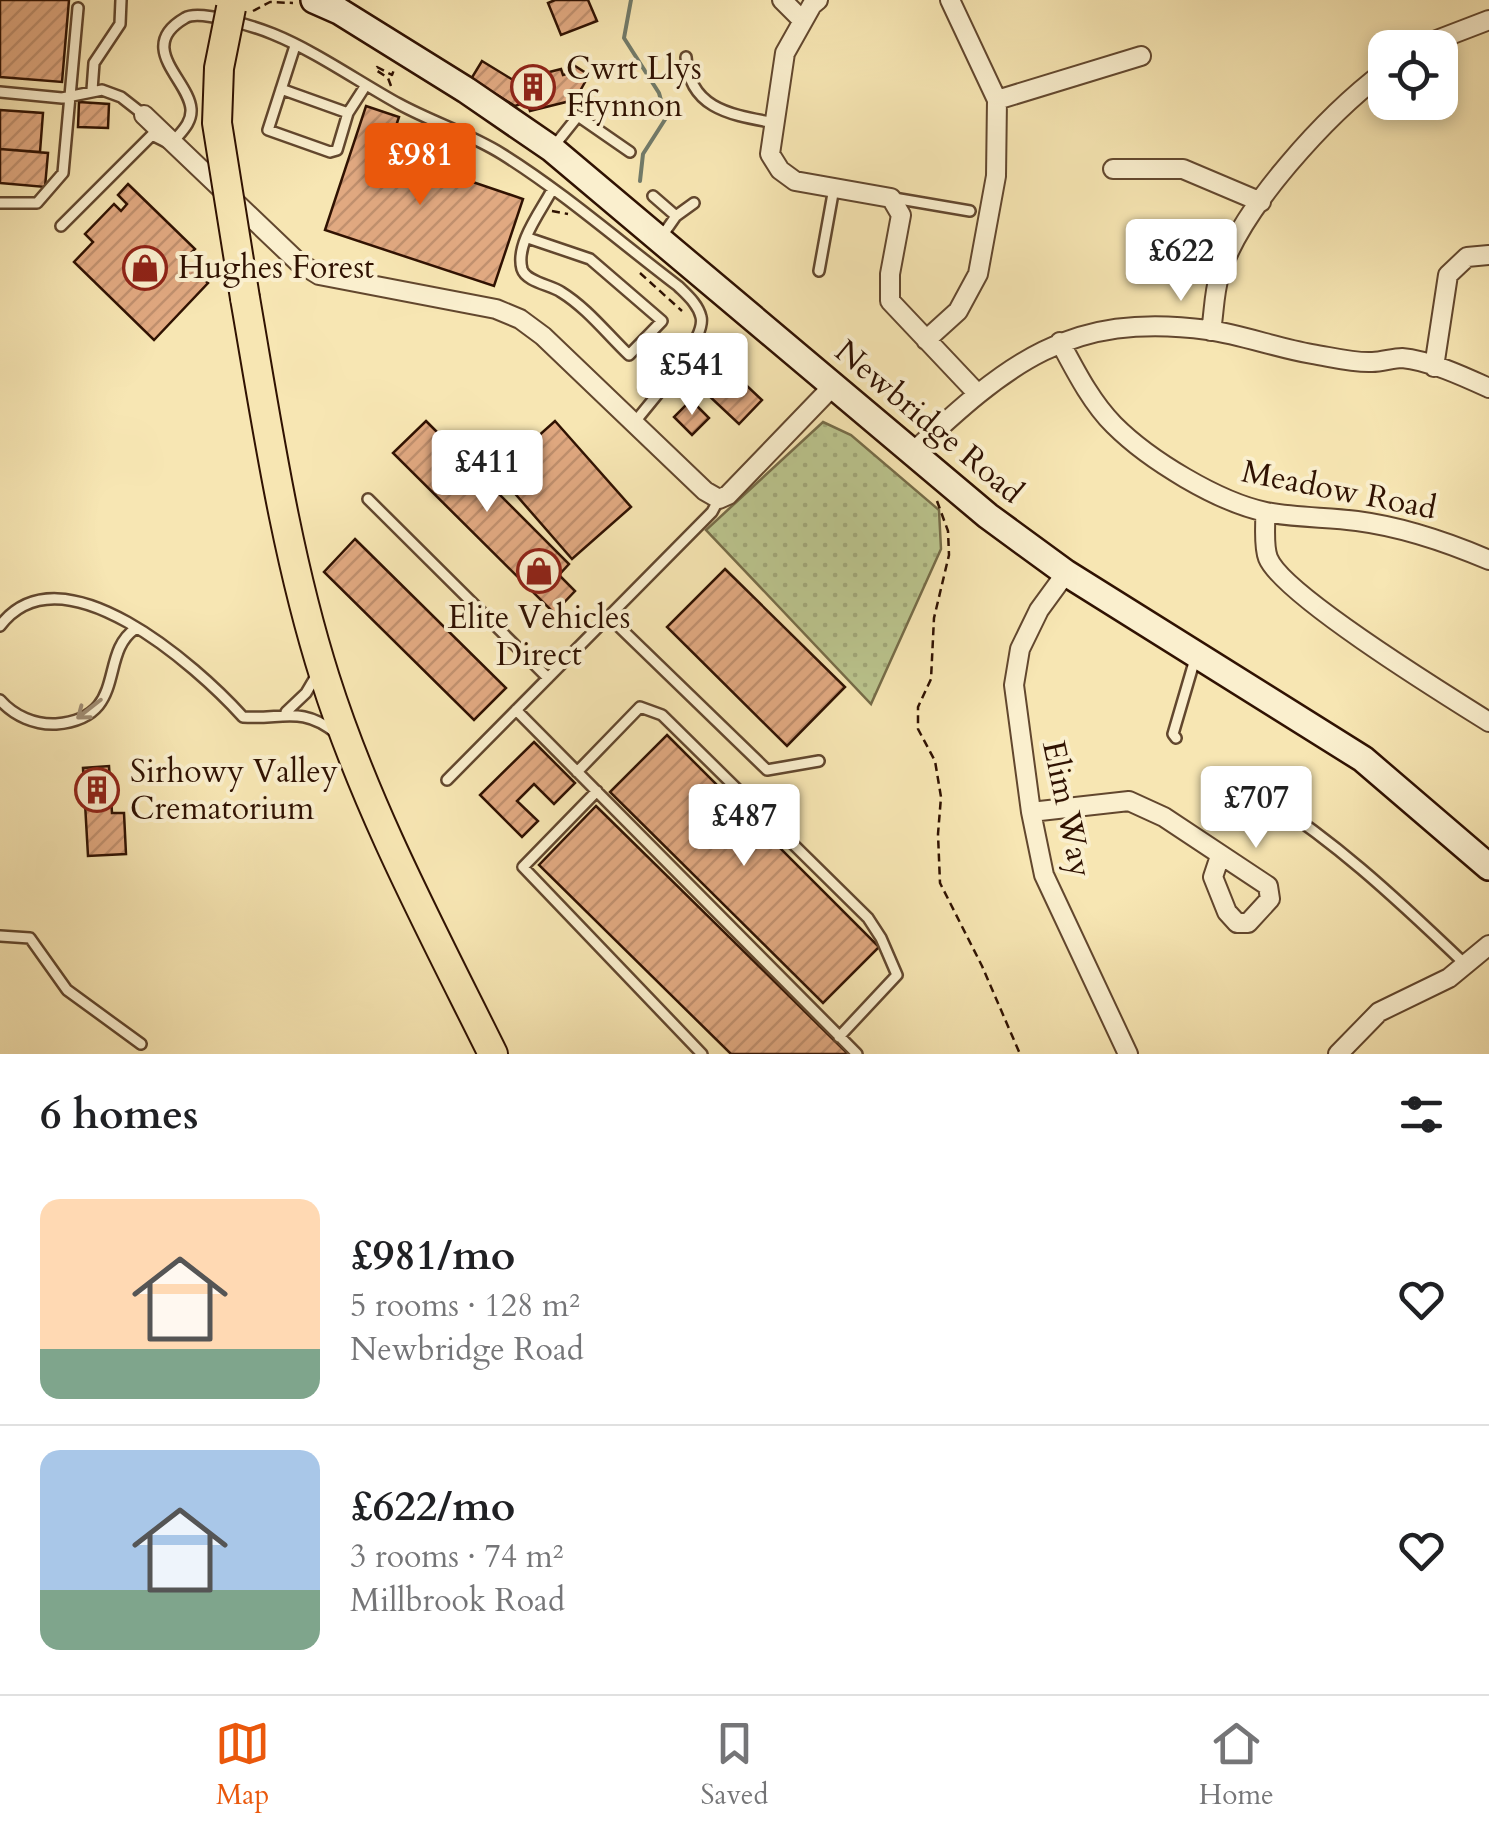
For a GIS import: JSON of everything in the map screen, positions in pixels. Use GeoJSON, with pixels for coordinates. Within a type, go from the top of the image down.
{"type":"FeatureCollection","features":[{"type":"Feature","properties":{"kind":"main road","name":"Newbridge Road"},"geometry":{"type":"LineString","coordinates":[[305,2],[334,6],[552,149],[988,516],[1066,573],[1363,759],[1489,868]]}},
{"type":"Feature","properties":{"kind":"main road"},"geometry":{"type":"LineString","coordinates":[[232,4],[219,68],[217,123],[282,507],[322,666],[386,840],[493,1054]]}},
{"type":"Feature","properties":{"kind":"street"},"geometry":{"type":"LineString","coordinates":[[782,0],[803,20]]}},
{"type":"Feature","properties":{"kind":"street"},"geometry":{"type":"LineString","coordinates":[[818,0],[785,54],[770,154],[780,170],[795,180],[892,198],[900,215],[890,274],[890,301],[976,392]]}},
{"type":"Feature","properties":{"kind":"street"},"geometry":{"type":"LineString","coordinates":[[926,340],[958,310],[978,274],[996,176],[996,100],[950,0]]}},
{"type":"Feature","properties":{"kind":"street"},"geometry":{"type":"LineString","coordinates":[[1458,32],[1489,20]]}},
{"type":"Feature","properties":{"kind":"street"},"geometry":{"type":"LineString","coordinates":[[996,100],[1141,56]]}},
{"type":"Feature","properties":{"kind":"street"},"geometry":{"type":"LineString","coordinates":[[1211,331],[1220,276],[1247,220],[1303,149],[1368,84]]}},
{"type":"Feature","properties":{"kind":"street"},"geometry":{"type":"LineString","coordinates":[[144,115],[298,262],[319,274],[496,309],[520,319],[719,499],[728,495],[834,386]]}},
{"type":"Feature","properties":{"kind":"street"},"geometry":{"type":"LineString","coordinates":[[1113,169],[1183,169],[1262,202]]}},
{"type":"Feature","properties":{"kind":"street"},"geometry":{"type":"LineString","coordinates":[[1434,367],[1448,274],[1467,257],[1489,255]]}},
{"type":"Feature","properties":{"kind":"street"},"geometry":{"type":"LineString","coordinates":[[912,453],[976,392],[1034,354],[1104,330],[1160,326],[1211,331],[1292,351],[1369,363],[1403,358],[1489,388]]}},
{"type":"Feature","properties":{"kind":"street","name":"Meadow Road"},"geometry":{"type":"LineString","coordinates":[[1060,342],[1083,384],[1114,425],[1182,476],[1222,498],[1265,512],[1360,521],[1442,540],[1489,560]]}},
{"type":"Feature","properties":{"kind":"street"},"geometry":{"type":"LineString","coordinates":[[1265,512],[1268,558],[1288,581],[1348,630],[1489,722]]}},
{"type":"Feature","properties":{"kind":"street","name":"Elim Way"},"geometry":{"type":"LineString","coordinates":[[1066,573],[1039,610],[1020,650],[1014,685],[1031,812],[1044,874],[1128,1054]]}},
{"type":"Feature","properties":{"kind":"street"},"geometry":{"type":"LineString","coordinates":[[1031,812],[1130,801],[1164,818],[1220,856]]}},
{"type":"Feature","properties":{"kind":"street"},"geometry":{"type":"LineString","coordinates":[[1338,1054],[1380,1012],[1467,966],[1489,944]]}},
{"type":"Feature","properties":{"kind":"lane"},"geometry":{"type":"LineString","coordinates":[[92,90],[94,64],[120,24],[121,0]]}},
{"type":"Feature","properties":{"kind":"lane"},"geometry":{"type":"LineString","coordinates":[[0,203],[38,202],[63,173],[78,8]]}},
{"type":"Feature","properties":{"kind":"lane"},"geometry":{"type":"LineString","coordinates":[[61,226],[152,135],[174,142],[189,123],[191,110],[186,93],[168,67],[165,54],[166,37],[182,19],[202,14],[272,34],[387,97],[500,152],[694,301],[703,320],[698,338],[634,422]]}},
{"type":"Feature","properties":{"kind":"lane"},"geometry":{"type":"LineString","coordinates":[[295,46],[268,130],[330,152],[337,150],[348,113],[366,85]]}},
{"type":"Feature","properties":{"kind":"lane"},"geometry":{"type":"LineString","coordinates":[[686,57],[687,74],[710,104],[726,113],[775,123]]}},
{"type":"Feature","properties":{"kind":"lane"},"geometry":{"type":"LineString","coordinates":[[0,92],[62,98],[92,90],[121,97],[144,115]]}},
{"type":"Feature","properties":{"kind":"lane"},"geometry":{"type":"LineString","coordinates":[[281,90],[348,113]]}},
{"type":"Feature","properties":{"kind":"lane"},"geometry":{"type":"LineString","coordinates":[[552,149],[578,116],[630,152]]}},
{"type":"Feature","properties":{"kind":"lane"},"geometry":{"type":"LineString","coordinates":[[819,271],[834,188]]}},
{"type":"Feature","properties":{"kind":"lane"},"geometry":{"type":"LineString","coordinates":[[528,238],[590,259],[662,321],[630,355],[582,307],[558,290],[526,276],[522,267],[528,238],[552,190]]}},
{"type":"Feature","properties":{"kind":"lane"},"geometry":{"type":"LineString","coordinates":[[654,196],[676,216]]}},
{"type":"Feature","properties":{"kind":"lane"},"geometry":{"type":"LineString","coordinates":[[892,198],[970,211]]}},
{"type":"Feature","properties":{"kind":"lane"},"geometry":{"type":"LineString","coordinates":[[660,238],[676,216],[694,203]]}},
{"type":"Feature","properties":{"kind":"lane"},"geometry":{"type":"LineString","coordinates":[[698,338],[707,347]]}},
{"type":"Feature","properties":{"kind":"lane"},"geometry":{"type":"LineString","coordinates":[[368,499],[548,678]]}},
{"type":"Feature","properties":{"kind":"lane"},"geometry":{"type":"LineString","coordinates":[[447,780],[712,512],[719,499]]}},
{"type":"Feature","properties":{"kind":"lane"},"geometry":{"type":"LineString","coordinates":[[0,626],[26,602],[56,596],[112,615],[152,635],[221,692],[243,716],[266,718],[286,712],[306,693],[322,666]]}},
{"type":"Feature","properties":{"kind":"lane"},"geometry":{"type":"LineString","coordinates":[[608,616],[767,770],[820,761]]}},
{"type":"Feature","properties":{"kind":"lane"},"geometry":{"type":"LineString","coordinates":[[0,700],[8,710],[44,724],[68,723],[84,716],[99,704],[111,684],[119,645],[135,629]]}},
{"type":"Feature","properties":{"kind":"lane"},"geometry":{"type":"LineString","coordinates":[[1176,738],[1173,734],[1196,656]]}},
{"type":"Feature","properties":{"kind":"lane"},"geometry":{"type":"LineString","coordinates":[[577,772],[640,707],[662,715],[868,918],[897,976],[839,1036]]}},
{"type":"Feature","properties":{"kind":"lane"},"geometry":{"type":"LineString","coordinates":[[516,710],[857,1054]]}},
{"type":"Feature","properties":{"kind":"lane"},"geometry":{"type":"LineString","coordinates":[[286,712],[316,720],[350,744]]}},
{"type":"Feature","properties":{"kind":"lane"},"geometry":{"type":"LineString","coordinates":[[1247,786],[1298,817],[1372,877],[1467,966]]}},
{"type":"Feature","properties":{"kind":"lane"},"geometry":{"type":"LineString","coordinates":[[597,792],[524,867],[702,1054]]}},
{"type":"Feature","properties":{"kind":"lane"},"geometry":{"type":"LineString","coordinates":[[0,936],[30,938],[67,990],[140,1044]]}},
{"type":"Feature","properties":{"kind":"path"},"geometry":{"type":"LineString","coordinates":[[232,4],[252,12],[270,2],[305,2]]}},
{"type":"Feature","properties":{"kind":"path"},"geometry":{"type":"LineString","coordinates":[[387,97],[392,88],[388,78],[376,70],[377,66],[392,75],[401,52]]}},
{"type":"Feature","properties":{"kind":"path"},"geometry":{"type":"LineString","coordinates":[[938,502],[948,531],[949,555],[934,618],[931,679],[918,707],[918,729],[934,761],[942,798],[938,834],[940,883],[1020,1054]]}},
{"type":"Feature","properties":{"kind":"green space"},"geometry":{"type":"Polygon","coordinates":[[[823,422],[851,435],[939,510],[941,549],[871,704],[706,530],[823,422]]]}},
{"type":"Feature","properties":{"kind":"building"},"geometry":{"type":"Polygon","coordinates":[[[0,0],[69,0],[62,82],[0,77],[0,0]]]}},
{"type":"Feature","properties":{"kind":"building"},"geometry":{"type":"Polygon","coordinates":[[[588,0],[597,21],[561,35],[548,3],[588,0]]]}},
{"type":"Feature","properties":{"kind":"building","name":"Cwrt Llys Ffynnon"},"geometry":{"type":"Polygon","coordinates":[[[482,61],[518,83],[561,69],[563,75],[567,74],[572,64],[589,75],[580,91],[568,94],[570,101],[530,111],[527,102],[515,106],[471,79],[482,61]]]}},
{"type":"Feature","properties":{"kind":"building"},"geometry":{"type":"Polygon","coordinates":[[[79,102],[109,104],[108,128],[78,127],[79,102]]]}},
{"type":"Feature","properties":{"kind":"building"},"geometry":{"type":"Polygon","coordinates":[[[366,106],[399,117],[387,153],[523,199],[494,286],[325,230],[366,106]]]}},
{"type":"Feature","properties":{"kind":"building"},"geometry":{"type":"Polygon","coordinates":[[[0,110],[43,113],[40,152],[0,149],[0,110]]]}},
{"type":"Feature","properties":{"kind":"building"},"geometry":{"type":"Polygon","coordinates":[[[0,149],[48,153],[45,187],[0,183],[0,149]]]}},
{"type":"Feature","properties":{"kind":"building"},"geometry":{"type":"Polygon","coordinates":[[[128,184],[195,249],[184,260],[208,283],[154,340],[74,262],[93,242],[85,234],[114,204],[121,211],[127,204],[118,195],[128,184]]]}},
{"type":"Feature","properties":{"kind":"building"},"geometry":{"type":"Polygon","coordinates":[[[730,370],[762,400],[739,424],[707,394],[730,370]]]}},
{"type":"Feature","properties":{"kind":"building"},"geometry":{"type":"Polygon","coordinates":[[[691,400],[709,418],[692,435],[674,417],[691,400]]]}},
{"type":"Feature","properties":{"kind":"building"},"geometry":{"type":"Polygon","coordinates":[[[426,421],[569,564],[559,575],[575,591],[554,613],[393,453],[426,421]]]}},
{"type":"Feature","properties":{"kind":"building"},"geometry":{"type":"Polygon","coordinates":[[[555,421],[631,507],[572,559],[497,473],[555,421]]]}},
{"type":"Feature","properties":{"kind":"building"},"geometry":{"type":"Polygon","coordinates":[[[355,539],[506,688],[474,720],[324,572],[355,539]]]}},
{"type":"Feature","properties":{"kind":"building"},"geometry":{"type":"Polygon","coordinates":[[[725,569],[845,687],[787,746],[667,627],[725,569]]]}},
{"type":"Feature","properties":{"kind":"building"},"geometry":{"type":"Polygon","coordinates":[[[667,735],[879,947],[823,1003],[610,792],[667,735]]]}},
{"type":"Feature","properties":{"kind":"building"},"geometry":{"type":"Polygon","coordinates":[[[534,742],[575,783],[554,804],[534,784],[517,801],[538,821],[522,837],[480,795],[534,742]]]}},
{"type":"Feature","properties":{"kind":"building","name":"Sirhowy Valley Crematorium"},"geometry":{"type":"Polygon","coordinates":[[[109,766],[112,813],[124,813],[126,854],[88,856],[83,768],[109,766]]]}},
{"type":"Feature","properties":{"kind":"building"},"geometry":{"type":"Polygon","coordinates":[[[596,806],[848,1054],[731,1054],[539,865],[596,806]]]}},
{"type":"Feature","properties":{"kind":"waterway"},"geometry":{"type":"LineString","coordinates":[[631,0],[624,38],[659,93],[666,118],[643,154],[640,181]]}},
{"type":"Feature","properties":{"kind":"place","name":"Cwrt Llys Ffynnon"},"geometry":{"type":"Point","coordinates":[533,87]}},
{"type":"Feature","properties":{"kind":"place","name":"Hughes Forest"},"geometry":{"type":"Point","coordinates":[145,268]}},
{"type":"Feature","properties":{"kind":"place","name":"Elite Vehicles Direct"},"geometry":{"type":"Point","coordinates":[539,571]}},
{"type":"Feature","properties":{"kind":"place","name":"Sirhowy Valley Crematorium"},"geometry":{"type":"Point","coordinates":[97,790]}}]}
